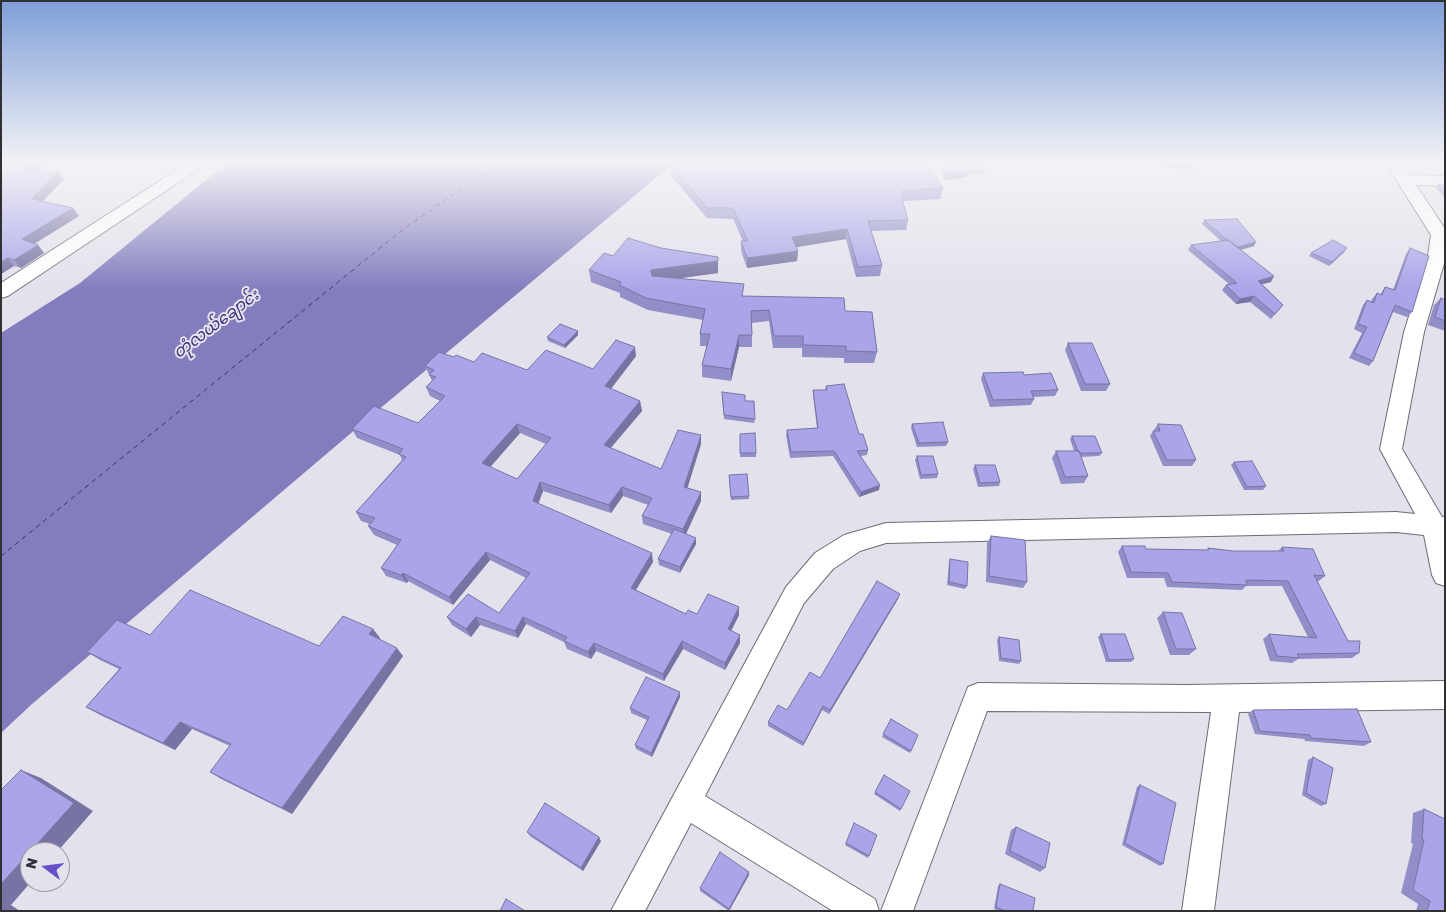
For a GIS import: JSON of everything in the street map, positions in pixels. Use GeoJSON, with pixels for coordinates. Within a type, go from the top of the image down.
{"type":"FeatureCollection","features":[{"type":"Feature","properties":{"kind":"street"},"geometry":{"type":"LineString","coordinates":[[1,292],[133,205]]}},
{"type":"Feature","properties":{"kind":"street"},"geometry":{"type":"LineString","coordinates":[[1422,205],[1443,236],[1414,332],[1391,449],[1439,526],[1445,575]]}},
{"type":"Feature","properties":{"kind":"street"},"geometry":{"type":"LineString","coordinates":[[627,911],[795,595],[824,562],[853,542],[886,533],[1396,522],[1439,526]]}},
{"type":"Feature","properties":{"kind":"street"},"geometry":{"type":"LineString","coordinates":[[897,911],[978,698],[1227,698],[1445,695]]}},
{"type":"Feature","properties":{"kind":"street"},"geometry":{"type":"LineString","coordinates":[[1198,911],[1227,698]]}},
{"type":"Feature","properties":{"kind":"street"},"geometry":{"type":"LineString","coordinates":[[686,802],[863,911]]}},
{"type":"Feature","properties":{"kind":"water","name":"တုံလယ်ချောင်း"},"geometry":{"type":"Polygon","coordinates":[[[176,205],[624,205],[377,411],[32,704],[1,733],[1,333],[80,283],[176,205]]]}},
{"type":"Feature","properties":{"kind":"building"},"geometry":{"type":"Polygon","coordinates":[[[1,205],[57,205],[73,208],[22,239],[38,245],[14,260],[8,258],[1,262],[1,205]]]}},
{"type":"Feature","properties":{"kind":"building"},"geometry":{"type":"Polygon","coordinates":[[[704,205],[903,205],[908,220],[868,221],[882,265],[858,267],[847,229],[792,237],[798,251],[747,258],[741,241],[748,241],[733,208],[707,208],[704,205]]]}},
{"type":"Feature","properties":{"kind":"building"},"geometry":{"type":"Polygon","coordinates":[[[1237,219],[1256,242],[1238,247],[1204,220],[1237,219]]]}},
{"type":"Feature","properties":{"kind":"building"},"geometry":{"type":"Polygon","coordinates":[[[628,238],[661,248],[718,257],[718,261],[651,270],[652,276],[744,284],[742,296],[844,298],[845,311],[872,312],[877,352],[846,351],[846,346],[803,345],[803,336],[774,336],[769,310],[751,311],[752,335],[739,335],[731,369],[702,365],[710,334],[700,334],[705,309],[646,298],[619,285],[621,282],[589,270],[604,253],[613,256],[628,238]]]}},
{"type":"Feature","properties":{"kind":"building"},"geometry":{"type":"Polygon","coordinates":[[[1228,240],[1274,276],[1258,281],[1283,305],[1275,314],[1254,296],[1240,299],[1226,285],[1237,283],[1191,245],[1228,240]]]}},
{"type":"Feature","properties":{"kind":"building"},"geometry":{"type":"Polygon","coordinates":[[[1333,240],[1347,248],[1332,262],[1311,253],[1333,240]]]}},
{"type":"Feature","properties":{"kind":"building"},"geometry":{"type":"Polygon","coordinates":[[[1410,248],[1429,256],[1412,312],[1395,305],[1373,361],[1354,353],[1367,327],[1358,324],[1367,300],[1374,303],[1377,293],[1382,295],[1385,287],[1395,290],[1410,248]]]}},
{"type":"Feature","properties":{"kind":"building"},"geometry":{"type":"Polygon","coordinates":[[[1441,298],[1445,300],[1445,321],[1435,317],[1441,298]]]}},
{"type":"Feature","properties":{"kind":"building"},"geometry":{"type":"Polygon","coordinates":[[[560,324],[578,331],[564,345],[547,337],[560,324]]]}},
{"type":"Feature","properties":{"kind":"building"},"geometry":{"type":"Polygon","coordinates":[[[616,340],[635,347],[605,386],[640,401],[604,445],[661,469],[678,430],[701,435],[684,487],[701,492],[683,529],[642,516],[652,498],[622,487],[609,505],[540,482],[533,501],[652,553],[631,588],[686,614],[688,610],[697,614],[708,594],[739,607],[728,629],[740,635],[725,663],[682,641],[663,674],[594,643],[588,652],[564,641],[567,637],[523,617],[515,631],[476,617],[466,629],[447,617],[468,594],[499,613],[530,573],[486,552],[449,597],[403,573],[401,575],[381,568],[401,540],[368,526],[375,518],[356,512],[406,457],[399,454],[403,449],[352,429],[374,406],[418,423],[445,396],[426,387],[436,377],[429,375],[434,370],[425,366],[439,352],[454,357],[456,355],[474,362],[482,353],[527,370],[546,350],[593,369],[616,340]],[[517,424],[482,463],[517,479],[551,438],[517,424]]]}},
{"type":"Feature","properties":{"kind":"building"},"geometry":{"type":"Polygon","coordinates":[[[1068,343],[1092,343],[1110,384],[1085,384],[1068,343]]]}},
{"type":"Feature","properties":{"kind":"building"},"geometry":{"type":"Polygon","coordinates":[[[1023,372],[1024,375],[1051,373],[1058,390],[1031,391],[1034,399],[993,400],[983,373],[1023,372]]]}},
{"type":"Feature","properties":{"kind":"building"},"geometry":{"type":"Polygon","coordinates":[[[844,384],[859,434],[863,434],[868,450],[857,451],[880,485],[861,492],[834,451],[791,452],[787,430],[818,428],[813,390],[827,390],[826,386],[844,384]]]}},
{"type":"Feature","properties":{"kind":"building"},"geometry":{"type":"Polygon","coordinates":[[[722,392],[745,395],[745,401],[754,401],[755,419],[724,415],[722,392]]]}},
{"type":"Feature","properties":{"kind":"building"},"geometry":{"type":"Polygon","coordinates":[[[943,422],[948,442],[919,443],[912,424],[943,422]]]}},
{"type":"Feature","properties":{"kind":"building"},"geometry":{"type":"Polygon","coordinates":[[[1158,424],[1181,425],[1196,460],[1167,460],[1153,431],[1160,431],[1158,424]]]}},
{"type":"Feature","properties":{"kind":"building"},"geometry":{"type":"Polygon","coordinates":[[[755,433],[756,453],[740,453],[740,434],[755,433]]]}},
{"type":"Feature","properties":{"kind":"building"},"geometry":{"type":"Polygon","coordinates":[[[1072,436],[1095,436],[1102,453],[1080,453],[1072,436]]]}},
{"type":"Feature","properties":{"kind":"building"},"geometry":{"type":"Polygon","coordinates":[[[1056,451],[1079,451],[1088,476],[1065,477],[1056,451]]]}},
{"type":"Feature","properties":{"kind":"building"},"geometry":{"type":"Polygon","coordinates":[[[917,456],[933,456],[938,474],[921,475],[917,456]]]}},
{"type":"Feature","properties":{"kind":"building"},"geometry":{"type":"Polygon","coordinates":[[[1252,461],[1266,486],[1247,487],[1234,462],[1252,461]]]}},
{"type":"Feature","properties":{"kind":"building"},"geometry":{"type":"Polygon","coordinates":[[[975,465],[995,465],[1000,482],[980,483],[975,465]]]}},
{"type":"Feature","properties":{"kind":"building"},"geometry":{"type":"Polygon","coordinates":[[[747,474],[749,496],[731,497],[729,475],[747,474]]]}},
{"type":"Feature","properties":{"kind":"building"},"geometry":{"type":"Polygon","coordinates":[[[674,529],[696,538],[680,567],[658,559],[674,529]]]}},
{"type":"Feature","properties":{"kind":"building"},"geometry":{"type":"Polygon","coordinates":[[[991,536],[1025,540],[1027,582],[989,576],[991,536]]]}},
{"type":"Feature","properties":{"kind":"building"},"geometry":{"type":"Polygon","coordinates":[[[1122,546],[1145,546],[1146,549],[1209,550],[1208,548],[1233,551],[1284,551],[1282,547],[1313,549],[1325,576],[1314,575],[1348,641],[1360,641],[1359,653],[1297,654],[1299,658],[1277,656],[1269,634],[1317,638],[1288,581],[1246,580],[1247,585],[1172,582],[1168,573],[1131,572],[1122,546]]]}},
{"type":"Feature","properties":{"kind":"building"},"geometry":{"type":"Polygon","coordinates":[[[950,559],[968,562],[967,586],[949,582],[950,559]]]}},
{"type":"Feature","properties":{"kind":"building"},"geometry":{"type":"Polygon","coordinates":[[[877,581],[900,594],[830,710],[823,706],[804,743],[768,722],[778,705],[787,710],[810,672],[820,678],[877,581]]]}},
{"type":"Feature","properties":{"kind":"building"},"geometry":{"type":"Polygon","coordinates":[[[190,590],[319,646],[343,616],[373,629],[369,634],[397,648],[282,808],[210,772],[231,744],[180,722],[163,743],[86,707],[121,668],[87,652],[117,620],[150,635],[190,590]]]}},
{"type":"Feature","properties":{"kind":"building"},"geometry":{"type":"Polygon","coordinates":[[[1163,612],[1182,613],[1196,649],[1176,649],[1163,612]]]}},
{"type":"Feature","properties":{"kind":"building"},"geometry":{"type":"Polygon","coordinates":[[[1101,634],[1125,634],[1134,659],[1109,660],[1101,634]]]}},
{"type":"Feature","properties":{"kind":"building"},"geometry":{"type":"Polygon","coordinates":[[[999,637],[1019,640],[1021,661],[1001,658],[999,637]]]}},
{"type":"Feature","properties":{"kind":"building"},"geometry":{"type":"Polygon","coordinates":[[[646,677],[680,692],[651,753],[635,745],[649,717],[630,708],[646,677]]]}},
{"type":"Feature","properties":{"kind":"building"},"geometry":{"type":"Polygon","coordinates":[[[1357,709],[1371,742],[1311,738],[1310,735],[1260,731],[1253,710],[1357,709]]]}},
{"type":"Feature","properties":{"kind":"building"},"geometry":{"type":"Polygon","coordinates":[[[891,719],[918,735],[911,751],[883,734],[891,719]]]}},
{"type":"Feature","properties":{"kind":"building"},"geometry":{"type":"Polygon","coordinates":[[[1313,757],[1333,768],[1326,804],[1306,793],[1313,757]]]}},
{"type":"Feature","properties":{"kind":"building"},"geometry":{"type":"Polygon","coordinates":[[[21,770],[74,803],[39,842],[20,842],[20,863],[1,884],[1,790],[21,770]]]}},
{"type":"Feature","properties":{"kind":"building"},"geometry":{"type":"Polygon","coordinates":[[[884,775],[910,791],[901,809],[875,792],[884,775]]]}},
{"type":"Feature","properties":{"kind":"building"},"geometry":{"type":"Polygon","coordinates":[[[1140,785],[1176,803],[1163,864],[1125,843],[1140,785]]]}},
{"type":"Feature","properties":{"kind":"building"},"geometry":{"type":"Polygon","coordinates":[[[545,803],[599,837],[581,868],[527,832],[545,803]]]}},
{"type":"Feature","properties":{"kind":"building"},"geometry":{"type":"Polygon","coordinates":[[[1424,809],[1445,819],[1445,911],[1427,911],[1430,901],[1413,890],[1424,840],[1422,839],[1424,809]]]}},
{"type":"Feature","properties":{"kind":"building"},"geometry":{"type":"Polygon","coordinates":[[[854,823],[877,835],[869,856],[846,843],[854,823]]]}},
{"type":"Feature","properties":{"kind":"building"},"geometry":{"type":"Polygon","coordinates":[[[1016,827],[1050,843],[1045,868],[1010,851],[1016,827]]]}},
{"type":"Feature","properties":{"kind":"building"},"geometry":{"type":"Polygon","coordinates":[[[720,852],[749,872],[729,909],[700,888],[720,852]]]}},
{"type":"Feature","properties":{"kind":"building"},"geometry":{"type":"Polygon","coordinates":[[[1000,884],[1035,898],[1033,911],[1005,911],[996,907],[1000,884]]]}},
{"type":"Feature","properties":{"kind":"building"},"geometry":{"type":"Polygon","coordinates":[[[506,899],[525,911],[500,911],[506,899]]]}},
{"type":"Feature","properties":{"kind":"ferry route"},"geometry":{"type":"LineString","coordinates":[[1,556],[401,231],[439,205]]}}]}
